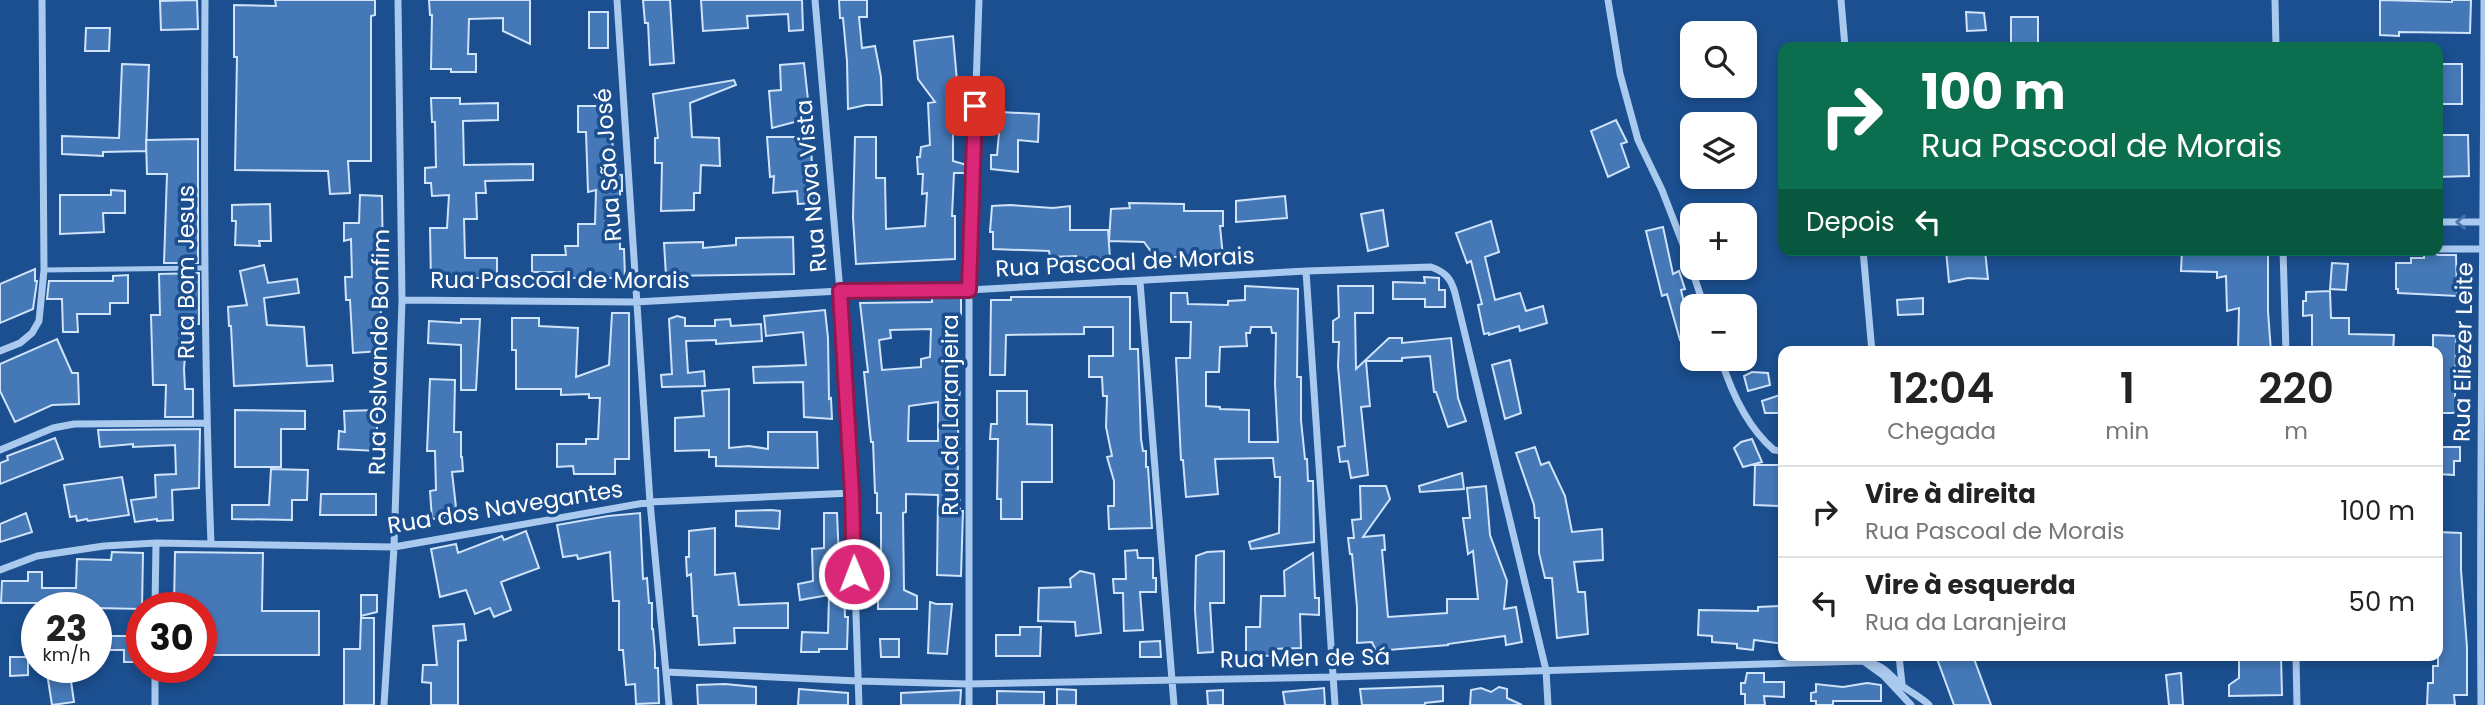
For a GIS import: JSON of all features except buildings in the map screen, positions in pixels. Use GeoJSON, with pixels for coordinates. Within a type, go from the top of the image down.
{"type":"FeatureCollection","features":[{"type":"Feature","properties":{"kind":"street"},"geometry":{"type":"LineString","coordinates":[[0,351],[20,343],[32,333],[39,321],[44,270],[42,0]]}},
{"type":"Feature","properties":{"kind":"street","name":"Rua Bom Jesus"},"geometry":{"type":"LineString","coordinates":[[205,0],[204,268],[211,543]]}},
{"type":"Feature","properties":{"kind":"street","name":"Rua Oslvando Bonfim"},"geometry":{"type":"LineString","coordinates":[[384,705],[394,547],[402,300],[398,0]]}},
{"type":"Feature","properties":{"kind":"street","name":"Rua São José"},"geometry":{"type":"LineString","coordinates":[[617,0],[635,302],[669,705]]}},
{"type":"Feature","properties":{"kind":"street","name":"Rua Nova Vista"},"geometry":{"type":"LineString","coordinates":[[815,0],[840,291],[852,494],[859,705]]}},
{"type":"Feature","properties":{"kind":"street","name":"Rua da Laranjeira"},"geometry":{"type":"LineString","coordinates":[[969,705],[969,290],[979,0]]}},
{"type":"Feature","properties":{"kind":"street"},"geometry":{"type":"LineString","coordinates":[[1608,0],[1620,74],[1638,140],[1662,190],[1700,294]]}},
{"type":"Feature","properties":{"kind":"street"},"geometry":{"type":"LineString","coordinates":[[1841,0],[1845,42]]}},
{"type":"Feature","properties":{"kind":"street"},"geometry":{"type":"LineString","coordinates":[[2275,0],[2276,42]]}},
{"type":"Feature","properties":{"kind":"street","name":"Rua Eliezer Leite"},"geometry":{"type":"LineString","coordinates":[[2481,705],[2484,0]]}},
{"type":"Feature","properties":{"kind":"street"},"geometry":{"type":"LineString","coordinates":[[2443,222],[2485,222]]}},
{"type":"Feature","properties":{"kind":"street"},"geometry":{"type":"LineString","coordinates":[[2443,249],[2485,249]]}},
{"type":"Feature","properties":{"kind":"street"},"geometry":{"type":"LineString","coordinates":[[1864,256],[1871,346]]}},
{"type":"Feature","properties":{"kind":"street"},"geometry":{"type":"LineString","coordinates":[[2283,256],[2287,346]]}},
{"type":"Feature","properties":{"kind":"street","name":"Rua Pascoal de Morais"},"geometry":{"type":"LineString","coordinates":[[402,300],[635,302],[840,291],[969,290],[1306,271],[1431,267],[1443,271],[1452,282],[1546,670]]}},
{"type":"Feature","properties":{"kind":"street"},"geometry":{"type":"LineString","coordinates":[[1306,271],[1335,705]]}},
{"type":"Feature","properties":{"kind":"street"},"geometry":{"type":"LineString","coordinates":[[1140,282],[1174,705]]}},
{"type":"Feature","properties":{"kind":"street"},"geometry":{"type":"LineString","coordinates":[[1725,371],[1757,432],[1774,450],[1778,450]]}},
{"type":"Feature","properties":{"kind":"street"},"geometry":{"type":"LineString","coordinates":[[0,450],[53,428],[74,424],[206,423]]}},
{"type":"Feature","properties":{"kind":"street","name":"Rua dos Navegantes"},"geometry":{"type":"LineString","coordinates":[[0,570],[37,556],[104,546],[211,543],[394,547],[650,502],[852,494]]}},
{"type":"Feature","properties":{"kind":"street"},"geometry":{"type":"LineString","coordinates":[[155,592],[156,543]]}},
{"type":"Feature","properties":{"kind":"street"},"geometry":{"type":"LineString","coordinates":[[1863,661],[1884,676],[1911,705]]}},
{"type":"Feature","properties":{"kind":"street","name":"Rua Men de Sá"},"geometry":{"type":"LineString","coordinates":[[666,672],[968,684],[1334,677],[1863,661],[1880,665],[1929,705]]}},
{"type":"Feature","properties":{"kind":"street"},"geometry":{"type":"LineString","coordinates":[[1900,661],[1902,685]]}},
{"type":"Feature","properties":{"kind":"street"},"geometry":{"type":"LineString","coordinates":[[2295,661],[2297,705]]}},
{"type":"Feature","properties":{"kind":"street"},"geometry":{"type":"LineString","coordinates":[[1546,670],[1548,705]]}},
{"type":"Feature","properties":{"kind":"street"},"geometry":{"type":"LineString","coordinates":[[155,683],[155,705]]}},
{"type":"Feature","properties":{"kind":"lane"},"geometry":{"type":"LineString","coordinates":[[44,270],[204,268]]}},
{"type":"Feature","properties":{"kind":"route"},"geometry":{"type":"LineString","coordinates":[[854,574],[840,291],[969,290],[975,106]]}}]}
